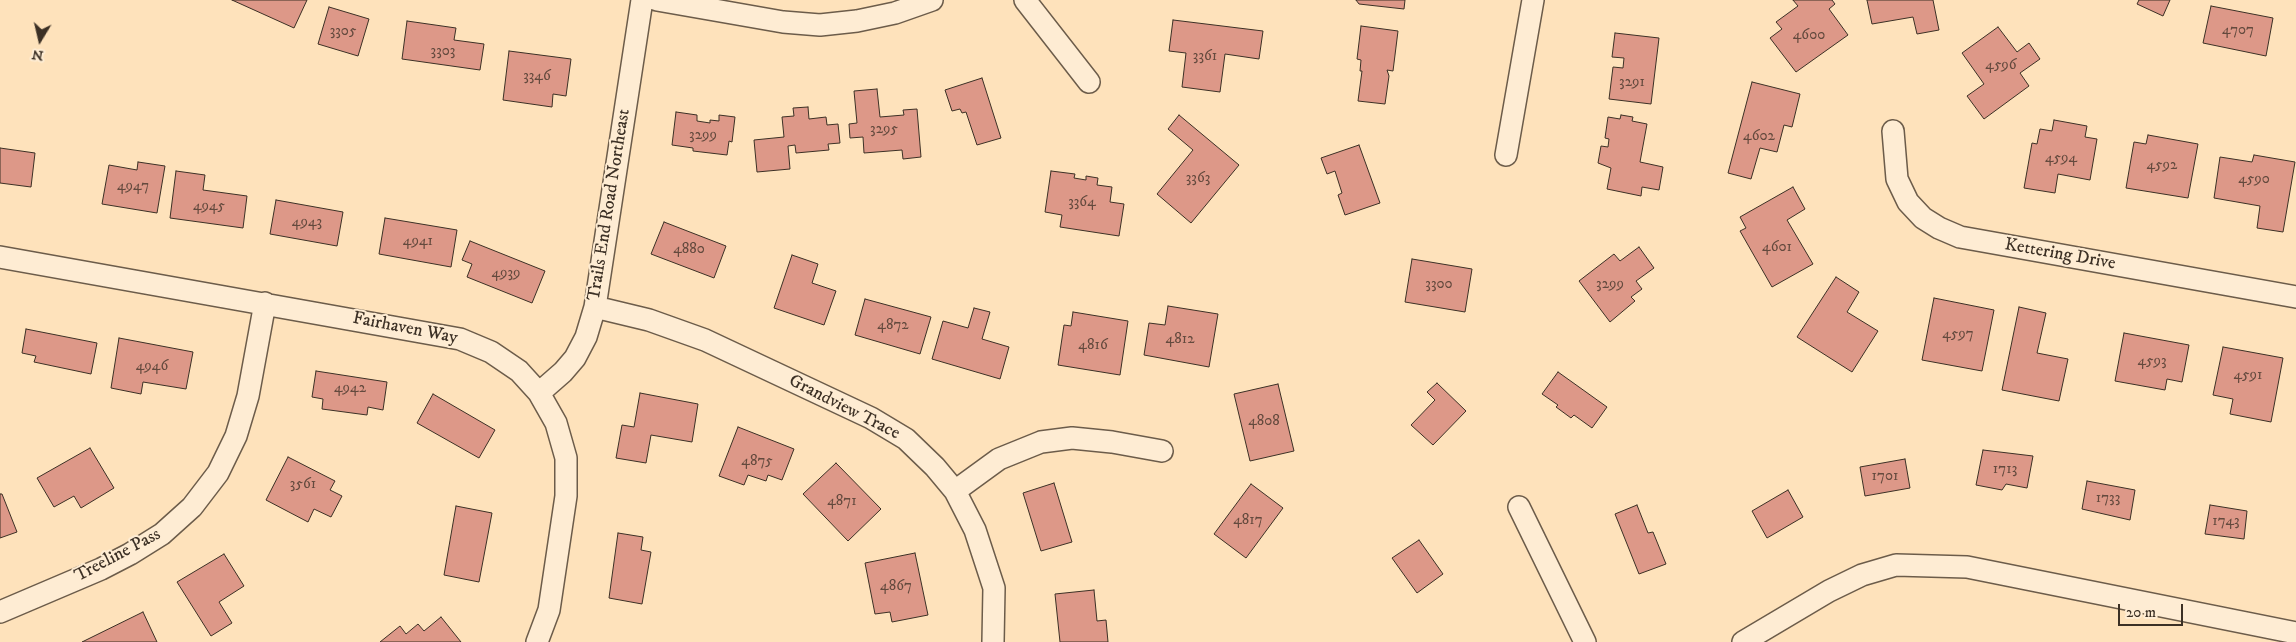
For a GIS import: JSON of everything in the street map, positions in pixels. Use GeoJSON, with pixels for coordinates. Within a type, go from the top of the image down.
{"type":"FeatureCollection","features":[{"type":"Feature","properties":{"kind":"street","name":"Trails End Road Northeast"},"geometry":{"type":"LineString","coordinates":[[540,393],[575,358],[586,337],[595,307],[642,0]]}},
{"type":"Feature","properties":{"kind":"street"},"geometry":{"type":"LineString","coordinates":[[657,0],[783,22],[820,24],[857,21],[895,13],[932,0]]}},
{"type":"Feature","properties":{"kind":"street"},"geometry":{"type":"LineString","coordinates":[[1025,0],[1089,82]]}},
{"type":"Feature","properties":{"kind":"street"},"geometry":{"type":"LineString","coordinates":[[1506,155],[1533,0]]}},
{"type":"Feature","properties":{"kind":"street","name":"Kettering Drive"},"geometry":{"type":"LineString","coordinates":[[1893,131],[1897,179],[1908,202],[1922,218],[1960,237],[2296,297]]}},
{"type":"Feature","properties":{"kind":"street","name":"Fairhaven Way"},"geometry":{"type":"LineString","coordinates":[[0,257],[460,339],[490,352],[519,371],[540,393],[556,423],[566,458],[566,496],[549,610],[538,642]]}},
{"type":"Feature","properties":{"kind":"street","name":"Treeline Pass"},"geometry":{"type":"LineString","coordinates":[[0,612],[101,570],[162,534],[192,507],[218,473],[236,436],[248,396],[265,303]]}},
{"type":"Feature","properties":{"kind":"street","name":"Grandview Trace"},"geometry":{"type":"LineString","coordinates":[[595,307],[681,330],[871,418],[906,440],[935,466],[955,491],[975,530],[994,588],[993,642]]}},
{"type":"Feature","properties":{"kind":"street"},"geometry":{"type":"LineString","coordinates":[[955,491],[999,459],[1041,442],[1072,438],[1112,442],[1162,451]]}},
{"type":"Feature","properties":{"kind":"street"},"geometry":{"type":"LineString","coordinates":[[1519,507],[1585,642]]}},
{"type":"Feature","properties":{"kind":"street"},"geometry":{"type":"LineString","coordinates":[[1743,642],[1829,591],[1862,575],[1896,564],[1967,567],[2296,633]]}},
{"type":"Feature","properties":{"kind":"building"},"geometry":{"type":"Polygon","coordinates":[[[232,0],[307,0],[294,28],[232,0]]]}},
{"type":"Feature","properties":{"kind":"building"},"geometry":{"type":"Polygon","coordinates":[[[1356,0],[1405,0],[1404,9],[1359,4],[1356,0]]]}},
{"type":"Feature","properties":{"kind":"building"},"geometry":{"type":"Polygon","coordinates":[[[1793,0],[1832,0],[1835,4],[1829,9],[1848,35],[1796,72],[1770,38],[1782,29],[1776,22],[1798,6],[1793,0]]]}},
{"type":"Feature","properties":{"kind":"building"},"geometry":{"type":"Polygon","coordinates":[[[1867,0],[1933,0],[1939,30],[1917,34],[1913,17],[1872,24],[1867,0]]]}},
{"type":"Feature","properties":{"kind":"building"},"geometry":{"type":"Polygon","coordinates":[[[2139,0],[2170,0],[2163,16],[2137,4],[2139,0]]]}},
{"type":"Feature","properties":{"kind":"building"},"geometry":{"type":"Polygon","coordinates":[[[2211,6],[2273,18],[2266,56],[2203,43],[2211,6]]]}},
{"type":"Feature","properties":{"kind":"building"},"geometry":{"type":"Polygon","coordinates":[[[329,7],[369,19],[358,56],[318,44],[329,7]]]}},
{"type":"Feature","properties":{"kind":"building"},"geometry":{"type":"Polygon","coordinates":[[[1173,20],[1263,31],[1259,59],[1225,54],[1220,92],[1182,87],[1186,53],[1169,51],[1173,20]]]}},
{"type":"Feature","properties":{"kind":"building"},"geometry":{"type":"Polygon","coordinates":[[[407,21],[456,28],[454,40],[484,44],[480,70],[402,59],[407,21]]]}},
{"type":"Feature","properties":{"kind":"building"},"geometry":{"type":"Polygon","coordinates":[[[1361,26],[1398,31],[1393,71],[1387,70],[1389,76],[1385,104],[1358,101],[1362,71],[1360,71],[1361,60],[1357,59],[1361,26]]]}},
{"type":"Feature","properties":{"kind":"building"},"geometry":{"type":"Polygon","coordinates":[[[1998,27],[2017,52],[2029,43],[2040,59],[2020,73],[2029,86],[1984,119],[1967,96],[1984,84],[1962,53],[1998,27]]]}},
{"type":"Feature","properties":{"kind":"building"},"geometry":{"type":"Polygon","coordinates":[[[1615,33],[1659,38],[1651,104],[1609,99],[1613,67],[1623,68],[1624,58],[1612,57],[1615,33]]]}},
{"type":"Feature","properties":{"kind":"building"},"geometry":{"type":"Polygon","coordinates":[[[509,51],[571,59],[566,96],[553,94],[552,107],[503,100],[509,51]]]}},
{"type":"Feature","properties":{"kind":"building"},"geometry":{"type":"Polygon","coordinates":[[[982,78],[1001,138],[977,145],[966,112],[962,113],[960,109],[952,111],[945,90],[982,78]]]}},
{"type":"Feature","properties":{"kind":"building"},"geometry":{"type":"Polygon","coordinates":[[[1752,82],[1800,94],[1792,127],[1784,125],[1777,152],[1760,148],[1751,179],[1728,173],[1752,82]]]}},
{"type":"Feature","properties":{"kind":"building"},"geometry":{"type":"Polygon","coordinates":[[[877,89],[880,117],[904,115],[903,110],[917,109],[921,157],[903,159],[902,150],[864,153],[863,137],[850,138],[849,124],[857,123],[854,91],[877,89]]]}},
{"type":"Feature","properties":{"kind":"building"},"geometry":{"type":"Polygon","coordinates":[[[808,107],[809,119],[826,117],[827,125],[838,124],[840,143],[828,144],[829,150],[796,153],[795,145],[788,146],[790,169],[757,172],[754,140],[784,137],[782,117],[794,116],[793,108],[808,107]]]}},
{"type":"Feature","properties":{"kind":"building"},"geometry":{"type":"Polygon","coordinates":[[[676,112],[697,115],[697,121],[710,123],[710,120],[719,121],[719,115],[735,117],[732,142],[729,141],[727,155],[693,151],[693,148],[672,145],[676,112]]]}},
{"type":"Feature","properties":{"kind":"building"},"geometry":{"type":"Polygon","coordinates":[[[1179,115],[1239,165],[1191,223],[1157,194],[1193,150],[1168,129],[1179,115]]]}},
{"type":"Feature","properties":{"kind":"building"},"geometry":{"type":"Polygon","coordinates":[[[1621,115],[1633,117],[1632,121],[1647,124],[1640,162],[1663,167],[1659,190],[1642,187],[1641,196],[1607,189],[1611,168],[1598,163],[1601,146],[1608,147],[1609,139],[1605,138],[1608,117],[1620,119],[1621,115]]]}},
{"type":"Feature","properties":{"kind":"building"},"geometry":{"type":"Polygon","coordinates":[[[2054,120],[2087,126],[2085,137],[2097,139],[2090,180],[2058,174],[2055,193],[2024,188],[2032,143],[2037,144],[2040,129],[2052,131],[2054,120]]]}},
{"type":"Feature","properties":{"kind":"building"},"geometry":{"type":"Polygon","coordinates":[[[2148,135],[2198,144],[2188,198],[2126,188],[2134,142],[2146,144],[2148,135]]]}},
{"type":"Feature","properties":{"kind":"building"},"geometry":{"type":"Polygon","coordinates":[[[1359,145],[1380,203],[1345,215],[1338,195],[1342,193],[1335,171],[1327,174],[1321,158],[1359,145]]]}},
{"type":"Feature","properties":{"kind":"building"},"geometry":{"type":"Polygon","coordinates":[[[0,148],[35,153],[31,187],[0,183],[0,148]]]}},
{"type":"Feature","properties":{"kind":"building"},"geometry":{"type":"Polygon","coordinates":[[[2254,155],[2295,162],[2283,232],[2257,228],[2260,206],[2214,198],[2220,157],[2252,162],[2254,155]]]}},
{"type":"Feature","properties":{"kind":"building"},"geometry":{"type":"Polygon","coordinates":[[[138,162],[165,166],[157,213],[102,204],[109,165],[137,170],[138,162]]]}},
{"type":"Feature","properties":{"kind":"building"},"geometry":{"type":"Polygon","coordinates":[[[176,171],[205,175],[203,190],[247,196],[243,228],[170,218],[176,171]]]}},
{"type":"Feature","properties":{"kind":"building"},"geometry":{"type":"Polygon","coordinates":[[[1051,171],[1075,174],[1074,178],[1086,180],[1086,176],[1098,178],[1097,185],[1112,187],[1110,202],[1124,204],[1119,236],[1060,227],[1062,215],[1045,212],[1051,171]]]}},
{"type":"Feature","properties":{"kind":"building"},"geometry":{"type":"Polygon","coordinates":[[[1793,187],[1805,209],[1787,220],[1813,264],[1772,287],[1740,231],[1746,228],[1740,217],[1793,187]]]}},
{"type":"Feature","properties":{"kind":"building"},"geometry":{"type":"Polygon","coordinates":[[[276,200],[343,212],[337,246],[270,234],[276,200]]]}},
{"type":"Feature","properties":{"kind":"building"},"geometry":{"type":"Polygon","coordinates":[[[385,218],[457,230],[451,267],[379,254],[385,218]]]}},
{"type":"Feature","properties":{"kind":"building"},"geometry":{"type":"Polygon","coordinates":[[[664,222],[726,246],[714,278],[651,254],[664,222]]]}},
{"type":"Feature","properties":{"kind":"building"},"geometry":{"type":"Polygon","coordinates":[[[470,241],[545,271],[532,303],[467,277],[472,264],[462,260],[470,241]]]}},
{"type":"Feature","properties":{"kind":"building"},"geometry":{"type":"Polygon","coordinates":[[[1639,247],[1654,268],[1636,281],[1642,289],[1631,297],[1635,301],[1610,322],[1579,281],[1614,254],[1620,261],[1639,247]]]}},
{"type":"Feature","properties":{"kind":"building"},"geometry":{"type":"Polygon","coordinates":[[[792,255],[818,264],[812,283],[836,291],[824,325],[774,308],[792,255]]]}},
{"type":"Feature","properties":{"kind":"building"},"geometry":{"type":"Polygon","coordinates":[[[1412,259],[1472,269],[1465,312],[1405,302],[1412,259]]]}},
{"type":"Feature","properties":{"kind":"building"},"geometry":{"type":"Polygon","coordinates":[[[1836,277],[1859,292],[1847,312],[1878,331],[1852,372],[1797,337],[1836,277]]]}},
{"type":"Feature","properties":{"kind":"building"},"geometry":{"type":"Polygon","coordinates":[[[1934,298],[1994,310],[1982,371],[1922,360],[1934,298]]]}},
{"type":"Feature","properties":{"kind":"building"},"geometry":{"type":"Polygon","coordinates":[[[865,299],[931,317],[920,354],[855,335],[865,299]]]}},
{"type":"Feature","properties":{"kind":"building"},"geometry":{"type":"Polygon","coordinates":[[[1168,306],[1218,314],[1209,367],[1144,355],[1149,323],[1165,325],[1168,306]]]}},
{"type":"Feature","properties":{"kind":"building"},"geometry":{"type":"Polygon","coordinates":[[[2019,307],[2046,313],[2037,353],[2068,359],[2059,401],[2002,390],[2019,307]]]}},
{"type":"Feature","properties":{"kind":"building"},"geometry":{"type":"Polygon","coordinates":[[[974,308],[990,312],[982,339],[1009,347],[1000,379],[932,359],[943,321],[968,328],[974,308]]]}},
{"type":"Feature","properties":{"kind":"building"},"geometry":{"type":"Polygon","coordinates":[[[1073,312],[1128,321],[1120,375],[1058,365],[1064,325],[1071,326],[1073,312]]]}},
{"type":"Feature","properties":{"kind":"building"},"geometry":{"type":"Polygon","coordinates":[[[26,329],[97,343],[91,374],[34,362],[36,356],[22,353],[26,329]]]}},
{"type":"Feature","properties":{"kind":"building"},"geometry":{"type":"Polygon","coordinates":[[[2124,333],[2189,345],[2182,382],[2167,379],[2165,390],[2115,381],[2124,333]]]}},
{"type":"Feature","properties":{"kind":"building"},"geometry":{"type":"Polygon","coordinates":[[[119,338],[193,352],[186,389],[143,382],[141,394],[111,388],[119,338]]]}},
{"type":"Feature","properties":{"kind":"building"},"geometry":{"type":"Polygon","coordinates":[[[2223,347],[2283,358],[2271,422],[2230,414],[2233,399],[2213,395],[2223,347]]]}},
{"type":"Feature","properties":{"kind":"building"},"geometry":{"type":"Polygon","coordinates":[[[316,371],[387,382],[383,410],[368,407],[367,415],[322,409],[323,399],[312,397],[316,371]]]}},
{"type":"Feature","properties":{"kind":"building"},"geometry":{"type":"Polygon","coordinates":[[[1558,372],[1607,407],[1592,428],[1574,415],[1571,418],[1556,407],[1558,405],[1542,394],[1558,372]]]}},
{"type":"Feature","properties":{"kind":"building"},"geometry":{"type":"Polygon","coordinates":[[[1437,383],[1466,411],[1433,445],[1411,425],[1435,400],[1427,392],[1437,383]]]}},
{"type":"Feature","properties":{"kind":"building"},"geometry":{"type":"Polygon","coordinates":[[[1278,384],[1294,451],[1250,461],[1234,394],[1278,384]]]}},
{"type":"Feature","properties":{"kind":"building"},"geometry":{"type":"Polygon","coordinates":[[[640,393],[698,404],[692,442],[651,435],[646,463],[616,458],[622,425],[634,427],[640,393]]]}},
{"type":"Feature","properties":{"kind":"building"},"geometry":{"type":"Polygon","coordinates":[[[433,394],[495,430],[479,458],[417,423],[433,394]]]}},
{"type":"Feature","properties":{"kind":"building"},"geometry":{"type":"Polygon","coordinates":[[[738,427],[794,449],[782,480],[768,475],[766,481],[748,475],[744,485],[719,476],[738,427]]]}},
{"type":"Feature","properties":{"kind":"building"},"geometry":{"type":"Polygon","coordinates":[[[90,448],[114,488],[81,508],[74,496],[54,507],[37,478],[90,448]]]}},
{"type":"Feature","properties":{"kind":"building"},"geometry":{"type":"Polygon","coordinates":[[[1983,450],[2033,456],[2027,488],[2006,484],[2002,490],[1976,485],[1983,450]]]}},
{"type":"Feature","properties":{"kind":"building"},"geometry":{"type":"Polygon","coordinates":[[[288,457],[335,481],[330,490],[342,496],[331,517],[314,509],[308,522],[266,500],[288,457]]]}},
{"type":"Feature","properties":{"kind":"building"},"geometry":{"type":"Polygon","coordinates":[[[1905,459],[1910,488],[1865,496],[1860,467],[1905,459]]]}},
{"type":"Feature","properties":{"kind":"building"},"geometry":{"type":"Polygon","coordinates":[[[836,463],[881,509],[848,541],[803,494],[836,463]]]}},
{"type":"Feature","properties":{"kind":"building"},"geometry":{"type":"Polygon","coordinates":[[[2087,481],[2135,490],[2130,520],[2082,509],[2087,481]]]}},
{"type":"Feature","properties":{"kind":"building"},"geometry":{"type":"Polygon","coordinates":[[[1054,483],[1072,542],[1041,551],[1023,493],[1054,483]]]}},
{"type":"Feature","properties":{"kind":"building"},"geometry":{"type":"Polygon","coordinates":[[[1251,484],[1283,508],[1246,558],[1214,534],[1251,484]]]}},
{"type":"Feature","properties":{"kind":"building"},"geometry":{"type":"Polygon","coordinates":[[[1788,490],[1803,517],[1767,538],[1752,511],[1788,490]]]}},
{"type":"Feature","properties":{"kind":"building"},"geometry":{"type":"Polygon","coordinates":[[[0,494],[2,494],[17,532],[0,538],[0,494]]]}},
{"type":"Feature","properties":{"kind":"building"},"geometry":{"type":"Polygon","coordinates":[[[1637,505],[1648,533],[1653,532],[1666,564],[1639,574],[1615,514],[1637,505]]]}},
{"type":"Feature","properties":{"kind":"building"},"geometry":{"type":"Polygon","coordinates":[[[2210,505],[2247,511],[2244,539],[2205,534],[2210,505]]]}},
{"type":"Feature","properties":{"kind":"building"},"geometry":{"type":"Polygon","coordinates":[[[456,506],[492,513],[479,582],[444,575],[456,506]]]}},
{"type":"Feature","properties":{"kind":"building"},"geometry":{"type":"Polygon","coordinates":[[[618,533],[643,537],[641,550],[651,552],[642,604],[609,598],[618,533]]]}},
{"type":"Feature","properties":{"kind":"building"},"geometry":{"type":"Polygon","coordinates":[[[1419,540],[1443,574],[1417,593],[1392,558],[1419,540]]]}},
{"type":"Feature","properties":{"kind":"building"},"geometry":{"type":"Polygon","coordinates":[[[915,553],[928,615],[892,622],[890,612],[875,614],[865,563],[915,553]]]}},
{"type":"Feature","properties":{"kind":"building"},"geometry":{"type":"Polygon","coordinates":[[[224,554],[244,586],[219,602],[232,623],[211,636],[177,582],[224,554]]]}},
{"type":"Feature","properties":{"kind":"building"},"geometry":{"type":"Polygon","coordinates":[[[1094,590],[1097,621],[1106,620],[1108,642],[1060,642],[1055,594],[1094,590]]]}},
{"type":"Feature","properties":{"kind":"building"},"geometry":{"type":"Polygon","coordinates":[[[143,612],[157,642],[82,642],[143,612]]]}},
{"type":"Feature","properties":{"kind":"building"},"geometry":{"type":"Polygon","coordinates":[[[441,617],[461,642],[380,642],[400,626],[406,634],[418,624],[424,631],[441,617]]]}}]}
